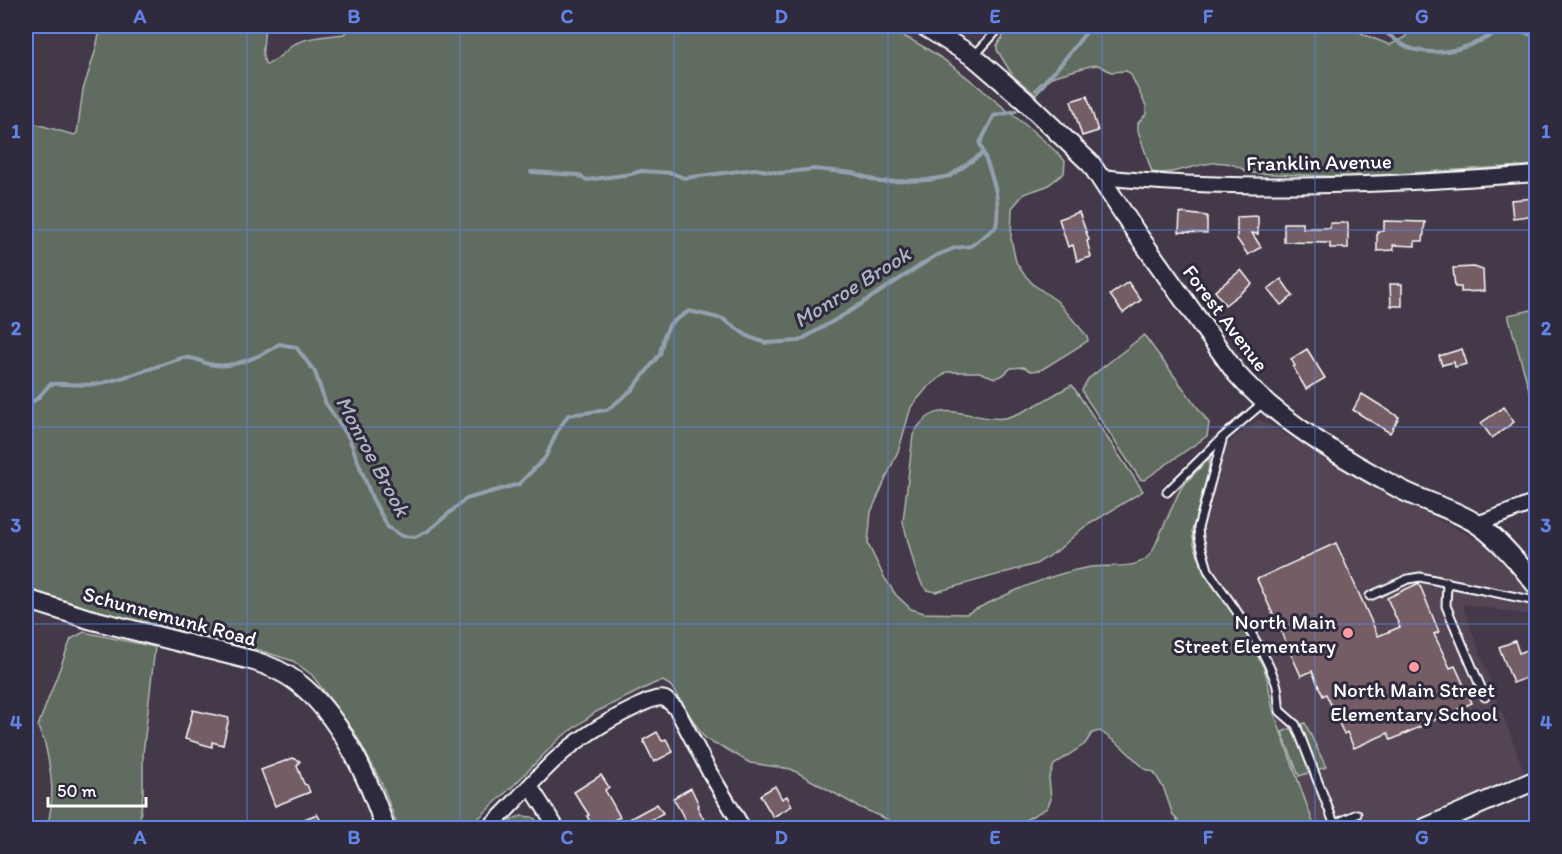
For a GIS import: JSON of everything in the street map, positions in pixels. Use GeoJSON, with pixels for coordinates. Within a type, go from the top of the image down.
{"type":"FeatureCollection","features":[{"type":"Feature","properties":{"kind":"street","name":"Forest Avenue"},"geometry":{"type":"LineString","coordinates":[[924,26],[974,57],[1023,99],[1092,164],[1137,234],[1244,382],[1308,433],[1401,489],[1477,524],[1494,537],[1536,585]]}},
{"type":"Feature","properties":{"kind":"street","name":"Franklin Avenue"},"geometry":{"type":"LineString","coordinates":[[1101,177],[1210,184],[1324,184],[1442,181],[1536,174]]}},
{"type":"Feature","properties":{"kind":"street"},"geometry":{"type":"LineString","coordinates":[[1477,524],[1536,502]]}},
{"type":"Feature","properties":{"kind":"street","name":"Schunnemunk Road"},"geometry":{"type":"LineString","coordinates":[[26,599],[89,619],[257,662],[275,669],[299,684],[325,711],[351,750],[374,798],[385,828]]}},
{"type":"Feature","properties":{"kind":"street"},"geometry":{"type":"LineString","coordinates":[[488,828],[558,757],[606,723],[644,703],[660,698],[668,701],[682,718],[710,773],[743,828]]}},
{"type":"Feature","properties":{"kind":"street"},"geometry":{"type":"LineString","coordinates":[[1425,828],[1536,780]]}},
{"type":"Feature","properties":{"kind":"street"},"geometry":{"type":"LineString","coordinates":[[530,786],[557,828]]}},
{"type":"Feature","properties":{"kind":"lane"},"geometry":{"type":"LineString","coordinates":[[974,57],[1002,26]]}},
{"type":"Feature","properties":{"kind":"lane"},"geometry":{"type":"LineString","coordinates":[[1167,492],[1223,437],[1265,401]]}},
{"type":"Feature","properties":{"kind":"lane"},"geometry":{"type":"LineString","coordinates":[[1223,437],[1198,528],[1205,562],[1210,573],[1244,621],[1271,673],[1278,690],[1280,711],[1296,725],[1335,826],[1356,814]]}},
{"type":"Feature","properties":{"kind":"lane"},"geometry":{"type":"LineString","coordinates":[[1370,596],[1414,577],[1536,601]]}},
{"type":"Feature","properties":{"kind":"lane"},"geometry":{"type":"LineString","coordinates":[[1447,582],[1446,606],[1485,697]]}},
{"type":"Feature","properties":{"kind":"shaded area","name":"North Main Street Elementary"},"geometry":{"type":"Polygon","coordinates":[[[1259,419],[1389,494],[1486,544],[1536,600],[1536,616],[1462,604],[1525,774],[1411,828],[1305,828],[1237,650],[1155,542],[1177,489],[1182,483],[1259,419]]]}},
{"type":"Feature","properties":{"kind":"green space"},"geometry":{"type":"Polygon","coordinates":[[[101,26],[264,26],[263,56],[266,65],[298,42],[344,34],[349,26],[881,26],[931,51],[1027,126],[1065,161],[1064,173],[1047,186],[1024,194],[1012,208],[1011,239],[1016,262],[1023,273],[1034,285],[1057,301],[1087,336],[1088,341],[1041,370],[1031,371],[1024,367],[1011,368],[995,378],[979,372],[947,372],[927,388],[911,407],[899,449],[871,512],[868,544],[884,577],[896,595],[911,609],[924,613],[966,614],[1027,586],[1058,575],[1091,567],[1126,566],[1141,562],[1153,550],[1181,488],[1210,457],[1208,473],[1192,531],[1194,544],[1205,575],[1238,620],[1263,666],[1273,710],[1315,828],[1287,828],[1280,821],[1266,819],[1256,821],[1244,828],[1184,828],[1173,815],[1164,789],[1154,772],[1145,769],[1121,746],[1100,731],[1092,733],[1085,744],[1054,765],[1049,778],[1051,799],[1047,808],[1025,820],[1019,828],[906,828],[859,807],[791,769],[750,763],[714,744],[703,736],[671,686],[663,681],[596,712],[559,739],[468,828],[398,828],[382,784],[355,733],[312,675],[293,661],[252,648],[75,606],[26,590],[26,121],[74,135],[77,133],[83,90],[101,26]]]}},
{"type":"Feature","properties":{"kind":"green space"},"geometry":{"type":"Polygon","coordinates":[[[1010,26],[1351,26],[1365,35],[1390,45],[1405,37],[1412,26],[1536,26],[1536,165],[1347,177],[1248,173],[1225,163],[1213,163],[1164,173],[1152,172],[1138,131],[1138,123],[1146,114],[1146,106],[1130,73],[1111,72],[1098,65],[1090,66],[1051,77],[1036,95],[1013,76],[997,50],[997,45],[1010,26]]]}},
{"type":"Feature","properties":{"kind":"green space"},"geometry":{"type":"Polygon","coordinates":[[[1536,309],[1536,406],[1534,407],[1508,315],[1536,309]]]}},
{"type":"Feature","properties":{"kind":"green space"},"geometry":{"type":"Polygon","coordinates":[[[1144,335],[1209,423],[1207,436],[1144,480],[1140,479],[1082,390],[1088,379],[1144,335]]]}},
{"type":"Feature","properties":{"kind":"green space"},"geometry":{"type":"Polygon","coordinates":[[[1072,385],[1143,491],[1083,528],[1057,551],[1036,564],[936,592],[927,590],[915,568],[903,522],[913,435],[922,422],[932,414],[944,412],[1005,418],[1030,408],[1072,385]]]}},
{"type":"Feature","properties":{"kind":"green space"},"geometry":{"type":"Polygon","coordinates":[[[84,632],[155,647],[143,754],[143,793],[139,828],[47,828],[52,796],[51,776],[38,726],[71,639],[84,632]]]}},
{"type":"Feature","properties":{"kind":"green space"},"geometry":{"type":"Polygon","coordinates":[[[1305,723],[1326,767],[1299,776],[1282,732],[1305,723]]]}},
{"type":"Feature","properties":{"kind":"green space"},"geometry":{"type":"Polygon","coordinates":[[[522,816],[532,817],[546,828],[501,828],[522,816]]]}},
{"type":"Feature","properties":{"kind":"building"},"geometry":{"type":"Polygon","coordinates":[[[1087,96],[1098,131],[1082,136],[1071,101],[1087,96]]]}},
{"type":"Feature","properties":{"kind":"building"},"geometry":{"type":"Polygon","coordinates":[[[1536,198],[1536,215],[1513,218],[1511,200],[1536,198]]]}},
{"type":"Feature","properties":{"kind":"building"},"geometry":{"type":"Polygon","coordinates":[[[1079,212],[1089,240],[1087,241],[1091,257],[1077,261],[1073,245],[1068,247],[1059,219],[1079,212]]]}},
{"type":"Feature","properties":{"kind":"building"},"geometry":{"type":"Polygon","coordinates":[[[1180,213],[1207,216],[1207,233],[1179,232],[1180,213]]]}},
{"type":"Feature","properties":{"kind":"building"},"geometry":{"type":"Polygon","coordinates":[[[1258,216],[1258,234],[1252,233],[1261,247],[1248,255],[1237,239],[1237,217],[1258,216]]]}},
{"type":"Feature","properties":{"kind":"building"},"geometry":{"type":"Polygon","coordinates":[[[1384,221],[1425,222],[1423,241],[1415,241],[1415,246],[1393,245],[1394,250],[1377,251],[1377,231],[1384,231],[1384,221]]]}},
{"type":"Feature","properties":{"kind":"building"},"geometry":{"type":"Polygon","coordinates":[[[1284,223],[1303,223],[1303,228],[1330,228],[1330,223],[1348,223],[1348,248],[1330,248],[1330,243],[1284,242],[1284,223]]]}},
{"type":"Feature","properties":{"kind":"building"},"geometry":{"type":"Polygon","coordinates":[[[1474,267],[1483,270],[1484,291],[1461,292],[1461,287],[1455,287],[1453,268],[1474,267]]]}},
{"type":"Feature","properties":{"kind":"building"},"geometry":{"type":"Polygon","coordinates":[[[1241,270],[1252,284],[1225,305],[1215,291],[1241,270]]]}},
{"type":"Feature","properties":{"kind":"building"},"geometry":{"type":"Polygon","coordinates":[[[1281,279],[1293,296],[1281,305],[1268,289],[1281,279]]]}},
{"type":"Feature","properties":{"kind":"building"},"geometry":{"type":"Polygon","coordinates":[[[1128,282],[1141,300],[1123,313],[1110,295],[1128,282]]]}},
{"type":"Feature","properties":{"kind":"building"},"geometry":{"type":"Polygon","coordinates":[[[1390,284],[1402,284],[1402,306],[1391,306],[1390,284]]]}},
{"type":"Feature","properties":{"kind":"building"},"geometry":{"type":"Polygon","coordinates":[[[1307,349],[1325,378],[1306,389],[1291,359],[1307,349]]]}},
{"type":"Feature","properties":{"kind":"building"},"geometry":{"type":"Polygon","coordinates":[[[1462,349],[1467,364],[1455,367],[1454,362],[1442,365],[1439,356],[1462,349]]]}},
{"type":"Feature","properties":{"kind":"building"},"geometry":{"type":"Polygon","coordinates":[[[1362,394],[1399,417],[1390,433],[1353,410],[1362,394]]]}},
{"type":"Feature","properties":{"kind":"building"},"geometry":{"type":"Polygon","coordinates":[[[1504,407],[1514,422],[1492,438],[1481,423],[1504,407]]]}},
{"type":"Feature","properties":{"kind":"building"},"geometry":{"type":"Polygon","coordinates":[[[1336,543],[1378,636],[1400,627],[1387,598],[1419,583],[1439,632],[1434,634],[1450,668],[1455,666],[1472,703],[1391,740],[1388,733],[1354,748],[1347,732],[1344,734],[1326,694],[1323,696],[1312,671],[1301,676],[1257,579],[1336,543]]]}},
{"type":"Feature","properties":{"kind":"building"},"geometry":{"type":"Polygon","coordinates":[[[1515,641],[1519,653],[1536,647],[1536,674],[1513,683],[1499,647],[1515,641]]]}},
{"type":"Feature","properties":{"kind":"building"},"geometry":{"type":"Polygon","coordinates":[[[193,710],[229,718],[223,745],[212,742],[212,747],[185,739],[193,710]]]}},
{"type":"Feature","properties":{"kind":"building"},"geometry":{"type":"Polygon","coordinates":[[[657,732],[662,741],[666,739],[673,752],[654,762],[643,740],[657,732]]]}},
{"type":"Feature","properties":{"kind":"building"},"geometry":{"type":"Polygon","coordinates":[[[293,758],[300,761],[297,766],[310,792],[275,806],[261,770],[293,758]]]}},
{"type":"Feature","properties":{"kind":"building"},"geometry":{"type":"Polygon","coordinates":[[[601,775],[609,787],[605,790],[620,817],[598,828],[593,828],[587,816],[589,815],[574,792],[601,775]]]}},
{"type":"Feature","properties":{"kind":"building"},"geometry":{"type":"Polygon","coordinates":[[[775,786],[782,799],[787,796],[792,806],[773,817],[760,795],[775,786]]]}},
{"type":"Feature","properties":{"kind":"building"},"geometry":{"type":"Polygon","coordinates":[[[691,788],[708,828],[690,828],[673,798],[691,788]]]}},
{"type":"Feature","properties":{"kind":"building"},"geometry":{"type":"Polygon","coordinates":[[[657,804],[663,813],[644,824],[646,828],[613,828],[657,804]]]}},
{"type":"Feature","properties":{"kind":"building"},"geometry":{"type":"Polygon","coordinates":[[[317,814],[321,821],[317,828],[282,828],[317,814]]]}},
{"type":"Feature","properties":{"kind":"waterway","name":"Monroe Brook"},"geometry":{"type":"LineString","coordinates":[[1036,90],[1061,64],[1091,26]]}},
{"type":"Feature","properties":{"kind":"waterway","name":"Monroe Brook"},"geometry":{"type":"LineString","coordinates":[[1377,26],[1407,47],[1430,52],[1449,51],[1467,46],[1504,29],[1536,37]]}},
{"type":"Feature","properties":{"kind":"waterway","name":"Monroe Brook"},"geometry":{"type":"LineString","coordinates":[[26,406],[38,398],[50,384],[85,385],[108,382],[182,358],[192,358],[215,365],[231,365],[257,356],[279,344],[296,347],[315,372],[325,402],[349,438],[372,498],[388,527],[402,536],[415,537],[428,531],[466,499],[519,484],[545,458],[568,415],[607,410],[632,390],[660,354],[664,336],[670,324],[689,311],[723,319],[749,337],[766,343],[799,341],[935,256],[955,248],[971,246],[996,227],[996,194],[980,143],[994,116],[1016,111]]}},
{"type":"Feature","properties":{"kind":"waterway"},"geometry":{"type":"LineString","coordinates":[[531,172],[578,175],[587,180],[641,171],[672,173],[684,178],[755,169],[780,173],[814,169],[853,173],[880,182],[928,180],[950,176],[983,153]]}},
{"type":"Feature","properties":{"kind":"place","name":"North Main Street Elementary"},"geometry":{"type":"Point","coordinates":[1348,633]}},
{"type":"Feature","properties":{"kind":"place","name":"North Main Street Elementary School"},"geometry":{"type":"Point","coordinates":[1414,667]}}]}
